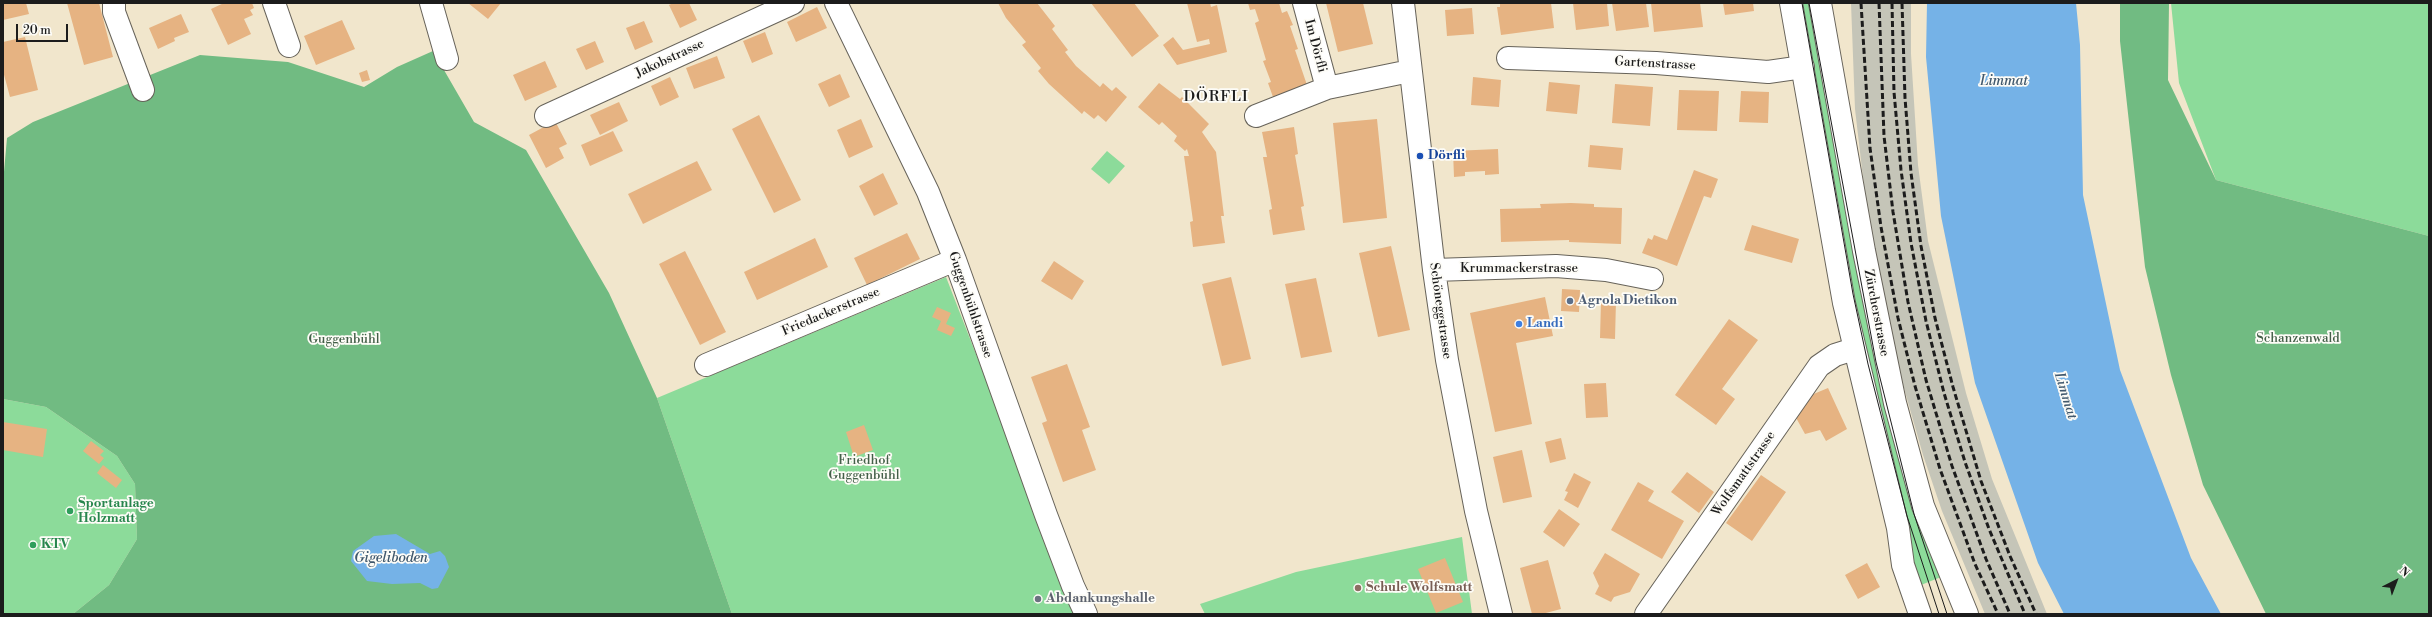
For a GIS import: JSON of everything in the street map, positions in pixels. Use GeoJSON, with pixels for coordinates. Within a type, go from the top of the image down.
{"type":"FeatureCollection","features":[{"type":"Feature","properties":{"kind":"street"},"geometry":{"type":"LineString","coordinates":[[114,3],[114,12],[143,90]]}},
{"type":"Feature","properties":{"kind":"street"},"geometry":{"type":"LineString","coordinates":[[274,3],[289,46]]}},
{"type":"Feature","properties":{"kind":"street"},"geometry":{"type":"LineString","coordinates":[[431,3],[447,59]]}},
{"type":"Feature","properties":{"kind":"street","name":"Jakobstrasse"},"geometry":{"type":"LineString","coordinates":[[546,116],[793,3]]}},
{"type":"Feature","properties":{"kind":"street","name":"Guggenbühlstrasse"},"geometry":{"type":"LineString","coordinates":[[836,3],[928,192],[955,260],[1046,515],[1073,586],[1086,614]]}},
{"type":"Feature","properties":{"kind":"street","name":"Im Dörfli"},"geometry":{"type":"LineString","coordinates":[[1304,3],[1326,88]]}},
{"type":"Feature","properties":{"kind":"street","name":"Schöneggstrasse"},"geometry":{"type":"LineString","coordinates":[[1403,3],[1434,270],[1455,406],[1476,511],[1501,614]]}},
{"type":"Feature","properties":{"kind":"street"},"geometry":{"type":"LineString","coordinates":[[1791,3],[1828,217],[1854,349],[1897,522],[1903,565],[1920,614]]}},
{"type":"Feature","properties":{"kind":"street","name":"Zürcherstrasse"},"geometry":{"type":"LineString","coordinates":[[1820,3],[1877,321],[1894,404],[1923,506],[1967,614]]}},
{"type":"Feature","properties":{"kind":"street","name":"Gartenstrasse"},"geometry":{"type":"LineString","coordinates":[[1508,58],[1656,63],[1768,72],[1803,67]]}},
{"type":"Feature","properties":{"kind":"street","name":"Im Dörfli"},"geometry":{"type":"LineString","coordinates":[[1256,116],[1326,88],[1410,71]]}},
{"type":"Feature","properties":{"kind":"street","name":"Friedackerstrasse"},"geometry":{"type":"LineString","coordinates":[[706,365],[955,260]]}},
{"type":"Feature","properties":{"kind":"street","name":"Krummackerstrasse"},"geometry":{"type":"LineString","coordinates":[[1434,270],[1556,266],[1606,270],[1652,279]]}},
{"type":"Feature","properties":{"kind":"street","name":"Wolfsmattstrasse"},"geometry":{"type":"LineString","coordinates":[[1646,614],[1819,366],[1835,355],[1854,349]]}},
{"type":"Feature","properties":{"kind":"shaded area"},"geometry":{"type":"Polygon","coordinates":[[[1851,3],[1911,3],[1911,54],[1918,165],[1928,241],[1966,393],[1992,479],[2047,614],[1985,614],[1942,511],[1923,455],[1894,353],[1865,195],[1855,109],[1851,3]]]}},
{"type":"Feature","properties":{"kind":"green space"},"geometry":{"type":"Polygon","coordinates":[[[1797,3],[1815,3],[1852,215],[1946,575],[1916,587],[1879,427],[1797,3]]]}},
{"type":"Feature","properties":{"kind":"green space","name":"Schanzenwald"},"geometry":{"type":"Polygon","coordinates":[[[2120,3],[2169,3],[2168,80],[2216,180],[2429,236],[2429,614],[2266,614],[2203,485],[2171,375],[2145,267],[2120,41],[2120,3]]]}},
{"type":"Feature","properties":{"kind":"green space"},"geometry":{"type":"Polygon","coordinates":[[[2171,3],[2429,3],[2429,236],[2216,180],[2179,83],[2171,3]]]}},
{"type":"Feature","properties":{"kind":"green space","name":"Guggenbühl"},"geometry":{"type":"Polygon","coordinates":[[[433,51],[474,122],[526,150],[609,293],[657,398],[732,614],[73,614],[109,585],[137,539],[135,484],[117,456],[46,407],[3,399],[3,183],[7,138],[33,122],[200,55],[288,62],[364,87],[397,67],[433,51]]]}},
{"type":"Feature","properties":{"kind":"green space"},"geometry":{"type":"Polygon","coordinates":[[[1107,151],[1125,166],[1109,184],[1091,169],[1107,151]]]}},
{"type":"Feature","properties":{"kind":"green space","name":"Friedhof Guggenbühl"},"geometry":{"type":"Polygon","coordinates":[[[946,277],[1077,614],[732,614],[657,398],[946,277]]]}},
{"type":"Feature","properties":{"kind":"green space","name":"Sportanlage Holzmatt"},"geometry":{"type":"Polygon","coordinates":[[[3,399],[46,407],[117,456],[135,484],[137,539],[109,585],[73,614],[3,614],[3,399]]]}},
{"type":"Feature","properties":{"kind":"green space","name":"Schule Wolfsmatt"},"geometry":{"type":"Polygon","coordinates":[[[1462,537],[1472,614],[1205,614],[1200,604],[1296,572],[1462,537]]]}},
{"type":"Feature","properties":{"kind":"water","name":"Limmat"},"geometry":{"type":"Polygon","coordinates":[[[1927,3],[2076,3],[2080,45],[2083,195],[2120,370],[2191,558],[2221,614],[2064,614],[2038,563],[1975,383],[1941,216],[1926,57],[1927,3]]]}},
{"type":"Feature","properties":{"kind":"water","name":"Gigeliboden"},"geometry":{"type":"Polygon","coordinates":[[[396,534],[430,554],[440,551],[445,556],[449,567],[438,588],[432,589],[420,583],[392,584],[367,581],[351,561],[353,551],[374,536],[396,534]]]}},
{"type":"Feature","properties":{"kind":"building"},"geometry":{"type":"Polygon","coordinates":[[[3,3],[26,3],[29,14],[3,20],[3,3]]]}},
{"type":"Feature","properties":{"kind":"building"},"geometry":{"type":"Polygon","coordinates":[[[67,3],[99,3],[113,57],[84,65],[67,3]]]}},
{"type":"Feature","properties":{"kind":"building"},"geometry":{"type":"Polygon","coordinates":[[[224,3],[252,3],[254,8],[250,10],[253,15],[244,19],[251,34],[228,45],[211,9],[224,3]]]}},
{"type":"Feature","properties":{"kind":"building"},"geometry":{"type":"Polygon","coordinates":[[[468,3],[501,3],[488,19],[468,3]]]}},
{"type":"Feature","properties":{"kind":"building"},"geometry":{"type":"Polygon","coordinates":[[[673,3],[689,3],[697,20],[680,28],[669,5],[673,3]]]}},
{"type":"Feature","properties":{"kind":"building"},"geometry":{"type":"Polygon","coordinates":[[[998,3],[1037,3],[1055,26],[1052,29],[1068,50],[1065,52],[1076,66],[1100,87],[1103,83],[1112,91],[1116,87],[1127,97],[1106,122],[1098,115],[1094,119],[1084,111],[1082,114],[1049,84],[1038,71],[1041,68],[1022,45],[1026,42],[1006,18],[998,3]]]}},
{"type":"Feature","properties":{"kind":"building"},"geometry":{"type":"Polygon","coordinates":[[[1091,3],[1134,3],[1159,36],[1132,57],[1091,3]]]}},
{"type":"Feature","properties":{"kind":"building"},"geometry":{"type":"Polygon","coordinates":[[[1187,3],[1210,3],[1211,7],[1217,5],[1227,52],[1177,65],[1163,45],[1173,37],[1183,50],[1210,44],[1209,39],[1197,42],[1187,3]]]}},
{"type":"Feature","properties":{"kind":"building"},"geometry":{"type":"Polygon","coordinates":[[[1248,3],[1279,3],[1282,13],[1287,11],[1293,25],[1290,26],[1298,49],[1295,50],[1307,85],[1273,97],[1268,83],[1271,82],[1263,61],[1266,60],[1255,23],[1259,21],[1255,9],[1250,10],[1248,3]]]}},
{"type":"Feature","properties":{"kind":"building"},"geometry":{"type":"Polygon","coordinates":[[[1326,3],[1363,3],[1373,44],[1338,52],[1326,3]]]}},
{"type":"Feature","properties":{"kind":"building"},"geometry":{"type":"Polygon","coordinates":[[[1500,3],[1551,3],[1554,28],[1501,35],[1497,7],[1500,7],[1500,3]]]}},
{"type":"Feature","properties":{"kind":"building"},"geometry":{"type":"Polygon","coordinates":[[[1573,3],[1607,3],[1609,26],[1576,30],[1573,3]]]}},
{"type":"Feature","properties":{"kind":"building"},"geometry":{"type":"Polygon","coordinates":[[[1612,3],[1646,3],[1649,27],[1616,31],[1612,3]]]}},
{"type":"Feature","properties":{"kind":"building"},"geometry":{"type":"Polygon","coordinates":[[[1651,3],[1700,3],[1703,27],[1654,32],[1651,3]]]}},
{"type":"Feature","properties":{"kind":"building"},"geometry":{"type":"Polygon","coordinates":[[[1723,3],[1753,3],[1754,11],[1725,15],[1723,3]]]}},
{"type":"Feature","properties":{"kind":"building"},"geometry":{"type":"Polygon","coordinates":[[[817,7],[827,28],[796,42],[787,22],[817,7]]]}},
{"type":"Feature","properties":{"kind":"building"},"geometry":{"type":"Polygon","coordinates":[[[1472,8],[1474,34],[1447,36],[1445,10],[1472,8]]]}},
{"type":"Feature","properties":{"kind":"building"},"geometry":{"type":"Polygon","coordinates":[[[181,14],[189,32],[174,38],[175,41],[158,49],[149,28],[181,14]]]}},
{"type":"Feature","properties":{"kind":"building"},"geometry":{"type":"Polygon","coordinates":[[[342,20],[355,49],[316,65],[304,36],[342,20]]]}},
{"type":"Feature","properties":{"kind":"building"},"geometry":{"type":"Polygon","coordinates":[[[644,21],[653,42],[635,50],[626,28],[644,21]]]}},
{"type":"Feature","properties":{"kind":"building"},"geometry":{"type":"Polygon","coordinates":[[[765,32],[773,54],[752,63],[743,41],[765,32]]]}},
{"type":"Feature","properties":{"kind":"building"},"geometry":{"type":"Polygon","coordinates":[[[25,37],[38,90],[10,97],[3,71],[3,42],[25,37]]]}},
{"type":"Feature","properties":{"kind":"building"},"geometry":{"type":"Polygon","coordinates":[[[595,41],[604,62],[586,70],[576,49],[595,41]]]}},
{"type":"Feature","properties":{"kind":"building"},"geometry":{"type":"Polygon","coordinates":[[[717,56],[725,78],[694,89],[686,68],[717,56]]]}},
{"type":"Feature","properties":{"kind":"building"},"geometry":{"type":"Polygon","coordinates":[[[545,61],[557,87],[525,101],[513,75],[545,61]]]}},
{"type":"Feature","properties":{"kind":"building"},"geometry":{"type":"Polygon","coordinates":[[[367,70],[370,80],[362,82],[359,73],[367,70]]]}},
{"type":"Feature","properties":{"kind":"building"},"geometry":{"type":"Polygon","coordinates":[[[840,74],[850,97],[829,107],[818,84],[840,74]]]}},
{"type":"Feature","properties":{"kind":"building"},"geometry":{"type":"Polygon","coordinates":[[[670,77],[679,97],[660,106],[651,86],[670,77]]]}},
{"type":"Feature","properties":{"kind":"building"},"geometry":{"type":"Polygon","coordinates":[[[1473,77],[1501,80],[1499,107],[1471,105],[1473,77]]]}},
{"type":"Feature","properties":{"kind":"building"},"geometry":{"type":"Polygon","coordinates":[[[1549,82],[1580,85],[1577,114],[1546,111],[1549,82]]]}},
{"type":"Feature","properties":{"kind":"building"},"geometry":{"type":"Polygon","coordinates":[[[1159,83],[1180,99],[1182,97],[1209,124],[1202,132],[1216,152],[1224,216],[1221,216],[1225,243],[1193,247],[1190,222],[1193,221],[1184,156],[1189,156],[1187,149],[1185,151],[1174,141],[1177,136],[1162,122],[1159,125],[1138,107],[1159,83]]]}},
{"type":"Feature","properties":{"kind":"building"},"geometry":{"type":"Polygon","coordinates":[[[1615,84],[1653,87],[1650,126],[1612,123],[1615,84]]]}},
{"type":"Feature","properties":{"kind":"building"},"geometry":{"type":"Polygon","coordinates":[[[1679,90],[1719,91],[1717,131],[1677,130],[1679,90]]]}},
{"type":"Feature","properties":{"kind":"building"},"geometry":{"type":"Polygon","coordinates":[[[1741,91],[1769,92],[1768,123],[1739,122],[1741,91]]]}},
{"type":"Feature","properties":{"kind":"building"},"geometry":{"type":"Polygon","coordinates":[[[619,102],[628,121],[600,135],[590,115],[619,102]]]}},
{"type":"Feature","properties":{"kind":"building"},"geometry":{"type":"Polygon","coordinates":[[[759,115],[801,200],[774,213],[732,129],[759,115]]]}},
{"type":"Feature","properties":{"kind":"building"},"geometry":{"type":"Polygon","coordinates":[[[861,119],[873,147],[849,158],[837,130],[861,119]]]}},
{"type":"Feature","properties":{"kind":"building"},"geometry":{"type":"Polygon","coordinates":[[[1377,119],[1387,218],[1343,223],[1333,123],[1377,119]]]}},
{"type":"Feature","properties":{"kind":"building"},"geometry":{"type":"Polygon","coordinates":[[[555,121],[567,144],[559,148],[564,158],[546,168],[529,135],[555,121]]]}},
{"type":"Feature","properties":{"kind":"building"},"geometry":{"type":"Polygon","coordinates":[[[1294,127],[1298,154],[1295,155],[1304,206],[1301,207],[1305,230],[1273,235],[1269,210],[1272,209],[1263,157],[1267,157],[1262,132],[1294,127]]]}},
{"type":"Feature","properties":{"kind":"building"},"geometry":{"type":"Polygon","coordinates":[[[613,131],[623,151],[590,166],[581,145],[613,131]]]}},
{"type":"Feature","properties":{"kind":"building"},"geometry":{"type":"Polygon","coordinates":[[[1590,145],[1623,148],[1621,170],[1588,167],[1590,145]]]}},
{"type":"Feature","properties":{"kind":"building"},"geometry":{"type":"Polygon","coordinates":[[[1498,149],[1499,174],[1485,175],[1485,171],[1465,172],[1465,176],[1454,177],[1453,151],[1498,149]]]}},
{"type":"Feature","properties":{"kind":"building"},"geometry":{"type":"Polygon","coordinates":[[[697,161],[712,190],[643,224],[628,194],[697,161]]]}},
{"type":"Feature","properties":{"kind":"building"},"geometry":{"type":"Polygon","coordinates":[[[1694,170],[1718,179],[1711,198],[1704,196],[1677,266],[1642,253],[1648,238],[1652,240],[1654,235],[1667,240],[1694,170]]]}},
{"type":"Feature","properties":{"kind":"building"},"geometry":{"type":"Polygon","coordinates":[[[883,173],[898,204],[874,216],[859,186],[883,173]]]}},
{"type":"Feature","properties":{"kind":"building"},"geometry":{"type":"Polygon","coordinates":[[[1540,204],[1594,204],[1594,207],[1622,208],[1621,244],[1569,242],[1569,240],[1501,242],[1500,209],[1541,208],[1540,204]]]}},
{"type":"Feature","properties":{"kind":"building"},"geometry":{"type":"Polygon","coordinates":[[[1752,225],[1799,239],[1792,263],[1744,250],[1752,225]]]}},
{"type":"Feature","properties":{"kind":"building"},"geometry":{"type":"Polygon","coordinates":[[[907,233],[920,259],[867,285],[854,258],[907,233]]]}},
{"type":"Feature","properties":{"kind":"building"},"geometry":{"type":"Polygon","coordinates":[[[815,238],[828,267],[757,300],[744,272],[815,238]]]}},
{"type":"Feature","properties":{"kind":"building"},"geometry":{"type":"Polygon","coordinates":[[[1391,246],[1410,330],[1378,337],[1359,253],[1391,246]]]}},
{"type":"Feature","properties":{"kind":"building"},"geometry":{"type":"Polygon","coordinates":[[[685,251],[726,332],[700,345],[659,264],[685,251]]]}},
{"type":"Feature","properties":{"kind":"building"},"geometry":{"type":"Polygon","coordinates":[[[1054,261],[1084,281],[1072,300],[1041,281],[1054,261]]]}},
{"type":"Feature","properties":{"kind":"building"},"geometry":{"type":"Polygon","coordinates":[[[1231,277],[1251,359],[1222,366],[1202,284],[1231,277]]]}},
{"type":"Feature","properties":{"kind":"building"},"geometry":{"type":"Polygon","coordinates":[[[1316,278],[1332,352],[1301,358],[1285,284],[1316,278]]]}},
{"type":"Feature","properties":{"kind":"building","name":"Agrola Dietikon"},"geometry":{"type":"Polygon","coordinates":[[[1562,289],[1580,290],[1579,312],[1561,311],[1562,289]]]}},
{"type":"Feature","properties":{"kind":"building"},"geometry":{"type":"Polygon","coordinates":[[[1545,297],[1553,336],[1516,343],[1532,424],[1495,432],[1470,313],[1545,297]]]}},
{"type":"Feature","properties":{"kind":"building"},"geometry":{"type":"Polygon","coordinates":[[[1601,301],[1616,301],[1615,339],[1600,338],[1601,301]]]}},
{"type":"Feature","properties":{"kind":"building"},"geometry":{"type":"Polygon","coordinates":[[[937,307],[951,313],[946,324],[955,328],[951,336],[937,330],[941,321],[932,317],[937,307]]]}},
{"type":"Feature","properties":{"kind":"building"},"geometry":{"type":"Polygon","coordinates":[[[1729,319],[1758,340],[1722,389],[1735,399],[1716,425],[1675,395],[1729,319]]]}},
{"type":"Feature","properties":{"kind":"building"},"geometry":{"type":"Polygon","coordinates":[[[1067,364],[1090,427],[1082,430],[1096,470],[1063,482],[1042,423],[1047,421],[1031,377],[1067,364]]]}},
{"type":"Feature","properties":{"kind":"building"},"geometry":{"type":"Polygon","coordinates":[[[1606,383],[1608,417],[1586,418],[1584,384],[1606,383]]]}},
{"type":"Feature","properties":{"kind":"building"},"geometry":{"type":"Polygon","coordinates":[[[1828,388],[1847,429],[1826,441],[1820,430],[1805,434],[1794,414],[1804,398],[1828,388]]]}},
{"type":"Feature","properties":{"kind":"building"},"geometry":{"type":"Polygon","coordinates":[[[3,422],[47,429],[43,457],[3,450],[3,422]]]}},
{"type":"Feature","properties":{"kind":"building"},"geometry":{"type":"Polygon","coordinates":[[[864,425],[873,450],[854,457],[846,432],[864,425]]]}},
{"type":"Feature","properties":{"kind":"building"},"geometry":{"type":"Polygon","coordinates":[[[1561,438],[1566,459],[1550,463],[1545,442],[1561,438]]]}},
{"type":"Feature","properties":{"kind":"building"},"geometry":{"type":"Polygon","coordinates":[[[91,441],[104,451],[100,455],[104,458],[99,464],[83,451],[91,441]]]}},
{"type":"Feature","properties":{"kind":"building"},"geometry":{"type":"Polygon","coordinates":[[[1522,450],[1532,497],[1503,503],[1493,457],[1522,450]]]}},
{"type":"Feature","properties":{"kind":"building"},"geometry":{"type":"Polygon","coordinates":[[[103,465],[122,480],[116,488],[97,473],[103,465]]]}},
{"type":"Feature","properties":{"kind":"building"},"geometry":{"type":"Polygon","coordinates":[[[1687,472],[1714,492],[1699,513],[1671,492],[1687,472]]]}},
{"type":"Feature","properties":{"kind":"building"},"geometry":{"type":"Polygon","coordinates":[[[1574,473],[1591,482],[1578,508],[1564,500],[1568,492],[1565,491],[1574,473]]]}},
{"type":"Feature","properties":{"kind":"building"},"geometry":{"type":"Polygon","coordinates":[[[1761,475],[1786,492],[1752,541],[1726,523],[1761,475]]]}},
{"type":"Feature","properties":{"kind":"building"},"geometry":{"type":"Polygon","coordinates":[[[1638,482],[1654,491],[1648,501],[1684,521],[1662,559],[1611,530],[1638,482]]]}},
{"type":"Feature","properties":{"kind":"building"},"geometry":{"type":"Polygon","coordinates":[[[1559,509],[1580,524],[1564,547],[1543,532],[1559,509]]]}},
{"type":"Feature","properties":{"kind":"building"},"geometry":{"type":"Polygon","coordinates":[[[1605,553],[1640,574],[1630,592],[1614,597],[1611,602],[1595,594],[1599,586],[1593,573],[1605,553]]]}},
{"type":"Feature","properties":{"kind":"building"},"geometry":{"type":"Polygon","coordinates":[[[1445,558],[1463,602],[1436,613],[1418,569],[1445,558]]]}},
{"type":"Feature","properties":{"kind":"building"},"geometry":{"type":"Polygon","coordinates":[[[1548,560],[1561,609],[1542,614],[1532,614],[1520,568],[1548,560]]]}},
{"type":"Feature","properties":{"kind":"building"},"geometry":{"type":"Polygon","coordinates":[[[1867,563],[1880,587],[1858,599],[1845,575],[1867,563]]]}},
{"type":"Feature","properties":{"kind":"tram line"},"geometry":{"type":"LineString","coordinates":[[1802,3],[1853,294],[1868,364],[1907,516],[1939,614]]}},
{"type":"Feature","properties":{"kind":"tram line"},"geometry":{"type":"LineString","coordinates":[[1809,3],[1876,362],[1914,514],[1947,614]]}},
{"type":"Feature","properties":{"kind":"railway"},"geometry":{"type":"LineString","coordinates":[[1861,3],[1870,148],[1881,227],[1898,318],[1915,386],[1940,469],[1975,564],[1998,614]]}},
{"type":"Feature","properties":{"kind":"railway"},"geometry":{"type":"LineString","coordinates":[[1879,3],[1884,136],[1893,212],[1908,302],[1926,380],[1952,466],[1986,559],[2010,614]]}},
{"type":"Feature","properties":{"kind":"railway"},"geometry":{"type":"LineString","coordinates":[[1892,3],[1894,92],[1901,170],[1911,243],[1926,321],[1944,393],[1965,462],[1989,529],[2025,614]]}},
{"type":"Feature","properties":{"kind":"railway"},"geometry":{"type":"LineString","coordinates":[[1902,3],[1905,98],[1911,173],[1921,246],[1935,318],[1953,387],[1981,481],[2010,556],[2036,614]]}},
{"type":"Feature","properties":{"kind":"place","name":"Dörfli"},"geometry":{"type":"Point","coordinates":[1420,156]}},
{"type":"Feature","properties":{"kind":"place","name":"Agrola Dietikon"},"geometry":{"type":"Point","coordinates":[1570,301]}},
{"type":"Feature","properties":{"kind":"place","name":"Landi"},"geometry":{"type":"Point","coordinates":[1519,324]}},
{"type":"Feature","properties":{"kind":"place","name":"Sportanlage Holzmatt"},"geometry":{"type":"Point","coordinates":[70,511]}},
{"type":"Feature","properties":{"kind":"place","name":"KTV"},"geometry":{"type":"Point","coordinates":[33,545]}},
{"type":"Feature","properties":{"kind":"place","name":"Schule Wolfsmatt"},"geometry":{"type":"Point","coordinates":[1358,588]}},
{"type":"Feature","properties":{"kind":"place","name":"Abdankungshalle"},"geometry":{"type":"Point","coordinates":[1038,599]}},
{"type":"Feature","properties":{"kind":"district","name":"DÖRFLI"},"geometry":{"type":"Point","coordinates":[1216,97]}}]}
